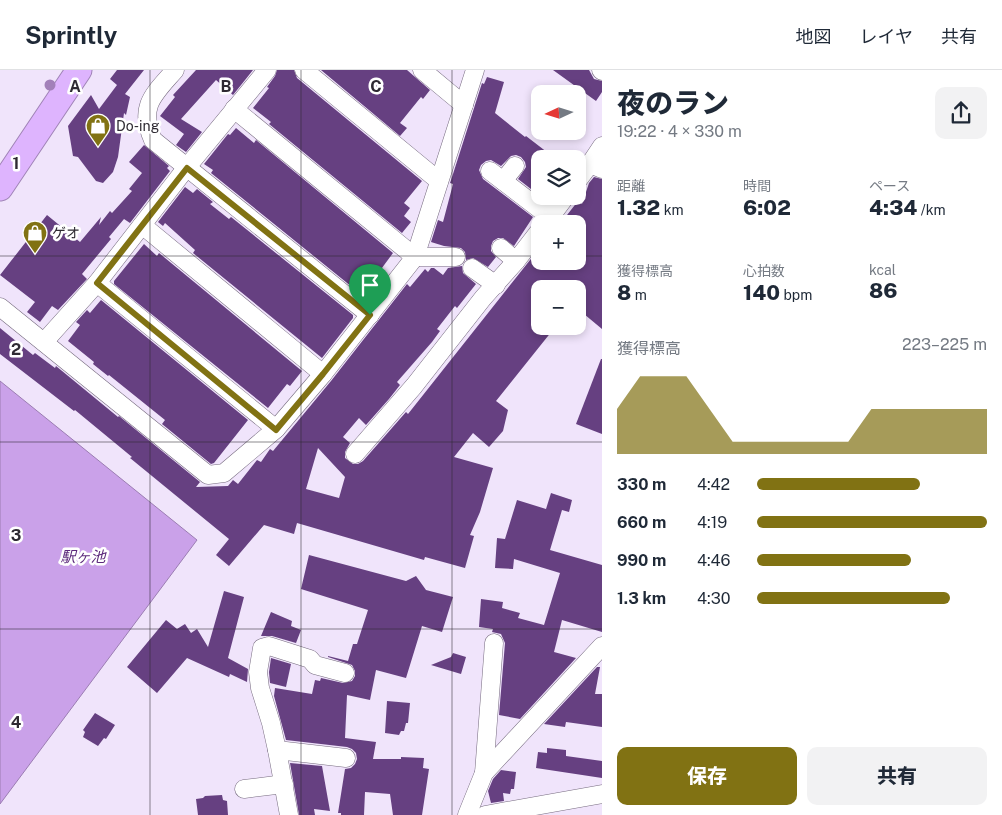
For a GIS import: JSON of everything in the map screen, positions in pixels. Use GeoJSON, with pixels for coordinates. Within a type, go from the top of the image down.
{"type":"FeatureCollection","features":[{"type":"Feature","properties":{"kind":"highway"},"geometry":{"type":"LineString","coordinates":[[0,188],[79,70]]}},
{"type":"Feature","properties":{"kind":"street"},"geometry":{"type":"LineString","coordinates":[[175,70],[152,97],[147,114],[147,126],[153,140],[370,315]]}},
{"type":"Feature","properties":{"kind":"street"},"geometry":{"type":"LineString","coordinates":[[44,342],[97,283],[234,109],[268,70]]}},
{"type":"Feature","properties":{"kind":"street"},"geometry":{"type":"LineString","coordinates":[[304,70],[439,181]]}},
{"type":"Feature","properties":{"kind":"street"},"geometry":{"type":"LineString","coordinates":[[422,70],[464,105]]}},
{"type":"Feature","properties":{"kind":"street"},"geometry":{"type":"LineString","coordinates":[[0,307],[208,475],[224,473],[276,430],[323,374],[415,257],[475,70]]}},
{"type":"Feature","properties":{"kind":"street"},"geometry":{"type":"LineString","coordinates":[[234,109],[415,257],[456,257]]}},
{"type":"Feature","properties":{"kind":"street"},"geometry":{"type":"LineString","coordinates":[[596,167],[602,146]]}},
{"type":"Feature","properties":{"kind":"street"},"geometry":{"type":"LineString","coordinates":[[515,166],[497,176],[536,215]]}},
{"type":"Feature","properties":{"kind":"street"},"geometry":{"type":"LineString","coordinates":[[142,225],[323,374]]}},
{"type":"Feature","properties":{"kind":"street"},"geometry":{"type":"LineString","coordinates":[[355,454],[364,432],[450,329],[496,285],[531,242]]}},
{"type":"Feature","properties":{"kind":"street"},"geometry":{"type":"LineString","coordinates":[[501,248],[516,261]]}},
{"type":"Feature","properties":{"kind":"street"},"geometry":{"type":"LineString","coordinates":[[472,268],[496,285]]}},
{"type":"Feature","properties":{"kind":"street"},"geometry":{"type":"LineString","coordinates":[[97,283],[276,430]]}},
{"type":"Feature","properties":{"kind":"street"},"geometry":{"type":"LineString","coordinates":[[467,815],[484,773],[494,643]]}},
{"type":"Feature","properties":{"kind":"street"},"geometry":{"type":"LineString","coordinates":[[289,815],[271,723],[260,688],[258,672],[262,648],[269,646],[310,659],[315,665],[345,672]]}},
{"type":"Feature","properties":{"kind":"street"},"geometry":{"type":"LineString","coordinates":[[484,773],[602,646]]}},
{"type":"Feature","properties":{"kind":"street"},"geometry":{"type":"LineString","coordinates":[[277,750],[346,758]]}},
{"type":"Feature","properties":{"kind":"street"},"geometry":{"type":"LineString","coordinates":[[244,790],[284,784]]}},
{"type":"Feature","properties":{"kind":"street"},"geometry":{"type":"LineString","coordinates":[[485,815],[576,807],[602,794]]}},
{"type":"Feature","properties":{"kind":"water","name":"駅ヶ池"},"geometry":{"type":"Polygon","coordinates":[[[0,381],[197,540],[0,804],[0,381]]]}},
{"type":"Feature","properties":{"kind":"building"},"geometry":{"type":"Polygon","coordinates":[[[117,70],[144,70],[125,94],[130,97],[126,115],[124,113],[118,157],[113,172],[103,183],[96,181],[78,157],[73,156],[68,126],[91,95],[99,109],[117,85],[110,79],[117,70]]]}},
{"type":"Feature","properties":{"kind":"building"},"geometry":{"type":"Polygon","coordinates":[[[196,70],[253,70],[233,95],[216,80],[181,119],[202,132],[186,152],[176,145],[184,134],[160,116],[175,97],[173,95],[196,70]]]}},
{"type":"Feature","properties":{"kind":"building"},"geometry":{"type":"Polygon","coordinates":[[[277,70],[294,70],[297,78],[422,181],[404,203],[410,208],[404,216],[411,222],[402,233],[269,124],[271,122],[253,108],[269,88],[267,87],[277,70]]]}},
{"type":"Feature","properties":{"kind":"building"},"geometry":{"type":"Polygon","coordinates":[[[321,70],[407,70],[430,90],[423,99],[421,97],[400,123],[407,128],[400,136],[321,70]]]}},
{"type":"Feature","properties":{"kind":"building"},"geometry":{"type":"Polygon","coordinates":[[[553,70],[589,70],[594,79],[602,81],[602,92],[596,101],[586,94],[586,85],[574,85],[553,70]]]}},
{"type":"Feature","properties":{"kind":"building"},"geometry":{"type":"Polygon","coordinates":[[[487,77],[504,82],[495,113],[544,150],[531,150],[531,189],[518,179],[526,167],[521,157],[511,156],[501,166],[491,160],[481,165],[479,170],[483,179],[531,215],[531,220],[514,246],[503,238],[493,241],[491,251],[496,257],[488,267],[473,258],[466,260],[465,252],[461,248],[431,242],[438,220],[443,222],[453,184],[450,183],[482,83],[484,84],[487,77]]]}},
{"type":"Feature","properties":{"kind":"building"},"geometry":{"type":"Polygon","coordinates":[[[236,128],[254,143],[256,140],[393,253],[362,295],[211,173],[213,170],[204,164],[228,134],[230,135],[236,128]]]}},
{"type":"Feature","properties":{"kind":"building"},"geometry":{"type":"Polygon","coordinates":[[[144,145],[169,166],[167,168],[170,171],[130,223],[124,219],[109,237],[111,239],[82,274],[87,279],[58,310],[52,306],[40,322],[27,312],[35,302],[0,275],[47,215],[80,242],[101,217],[99,225],[110,211],[112,213],[132,191],[129,189],[142,173],[129,162],[144,145]]]}},
{"type":"Feature","properties":{"kind":"building"},"geometry":{"type":"Polygon","coordinates":[[[594,177],[602,179],[602,329],[586,316],[586,280],[531,280],[531,335],[549,335],[496,401],[508,410],[503,431],[489,447],[473,433],[454,457],[493,468],[480,512],[470,535],[474,536],[465,568],[425,557],[424,560],[297,523],[294,534],[264,525],[229,566],[216,555],[229,539],[75,410],[0,354],[0,328],[33,355],[35,353],[55,368],[56,366],[119,416],[200,482],[196,487],[228,486],[233,480],[238,484],[257,460],[261,462],[270,449],[273,451],[407,284],[410,287],[425,269],[428,272],[431,268],[434,268],[443,275],[448,268],[462,266],[463,273],[476,284],[437,329],[440,331],[397,382],[400,385],[389,399],[366,425],[359,418],[343,437],[350,443],[345,452],[345,458],[353,464],[358,464],[363,461],[406,412],[408,414],[531,259],[531,270],[586,270],[586,215],[567,215],[575,205],[586,205],[586,192],[589,183],[594,177]],[[318,448],[306,489],[339,498],[345,477],[318,448]]]}},
{"type":"Feature","properties":{"kind":"building"},"geometry":{"type":"Polygon","coordinates":[[[185,187],[193,193],[197,189],[213,202],[210,204],[229,219],[231,217],[353,315],[353,318],[322,358],[193,253],[195,250],[165,223],[163,226],[158,222],[185,187]]]}},
{"type":"Feature","properties":{"kind":"building"},"geometry":{"type":"Polygon","coordinates":[[[144,244],[157,256],[159,253],[302,371],[290,386],[287,384],[268,408],[114,284],[114,281],[144,244]]]}},
{"type":"Feature","properties":{"kind":"building"},"geometry":{"type":"Polygon","coordinates":[[[101,300],[248,420],[214,463],[211,464],[162,424],[165,420],[93,364],[94,362],[68,341],[80,325],[76,322],[87,310],[90,313],[101,300]]]}},
{"type":"Feature","properties":{"kind":"building"},"geometry":{"type":"Polygon","coordinates":[[[602,359],[602,434],[576,424],[602,359]]]}},
{"type":"Feature","properties":{"kind":"building"},"geometry":{"type":"Polygon","coordinates":[[[551,493],[572,500],[569,512],[562,510],[550,550],[602,565],[602,632],[562,620],[554,652],[576,658],[520,719],[499,715],[505,643],[501,634],[492,632],[493,629],[479,627],[481,599],[503,602],[502,608],[520,613],[518,618],[544,625],[560,573],[514,559],[513,569],[495,568],[497,538],[505,539],[517,500],[546,509],[551,493]]]}},
{"type":"Feature","properties":{"kind":"building"},"geometry":{"type":"Polygon","coordinates":[[[309,555],[406,581],[416,576],[426,590],[453,597],[442,632],[422,626],[406,678],[376,670],[370,700],[347,695],[345,738],[376,742],[373,759],[424,758],[423,768],[429,769],[422,815],[393,815],[390,794],[365,792],[364,815],[341,815],[341,813],[338,813],[345,769],[351,768],[355,764],[357,759],[356,753],[347,747],[286,740],[274,696],[275,688],[312,694],[315,680],[320,681],[321,678],[343,683],[352,681],[355,671],[352,665],[328,656],[348,661],[353,644],[357,644],[368,610],[301,589],[309,555]]]}},
{"type":"Feature","properties":{"kind":"building"},"geometry":{"type":"Polygon","coordinates":[[[224,591],[244,597],[228,658],[248,669],[247,682],[230,674],[229,677],[187,658],[157,693],[127,667],[166,620],[177,629],[185,624],[191,633],[197,629],[208,647],[224,591]]]}},
{"type":"Feature","properties":{"kind":"building"},"geometry":{"type":"Polygon","coordinates":[[[271,612],[292,621],[291,626],[301,630],[296,643],[272,636],[261,636],[271,612]]]}},
{"type":"Feature","properties":{"kind":"building"},"geometry":{"type":"Polygon","coordinates":[[[453,653],[466,657],[461,674],[431,665],[451,657],[453,653]]]}},
{"type":"Feature","properties":{"kind":"building"},"geometry":{"type":"Polygon","coordinates":[[[271,658],[291,664],[286,687],[270,683],[271,658]]]}},
{"type":"Feature","properties":{"kind":"building"},"geometry":{"type":"Polygon","coordinates":[[[597,667],[600,667],[595,694],[602,694],[602,727],[566,722],[565,727],[544,724],[597,667]]]}},
{"type":"Feature","properties":{"kind":"building"},"geometry":{"type":"Polygon","coordinates":[[[387,701],[410,703],[408,723],[406,723],[404,731],[401,731],[399,735],[385,733],[387,701]]]}},
{"type":"Feature","properties":{"kind":"building"},"geometry":{"type":"Polygon","coordinates":[[[95,713],[115,725],[106,739],[104,738],[98,746],[83,737],[85,732],[83,730],[95,713]]]}},
{"type":"Feature","properties":{"kind":"building"},"geometry":{"type":"Polygon","coordinates":[[[547,748],[566,750],[566,756],[602,761],[602,778],[536,768],[538,752],[547,753],[547,748]]]}},
{"type":"Feature","properties":{"kind":"building"},"geometry":{"type":"Polygon","coordinates":[[[290,763],[322,766],[330,811],[314,809],[315,815],[299,815],[290,763]]]}},
{"type":"Feature","properties":{"kind":"building"},"geometry":{"type":"Polygon","coordinates":[[[501,770],[516,772],[514,789],[511,789],[510,794],[503,793],[504,801],[491,803],[488,791],[493,779],[501,770]]]}},
{"type":"Feature","properties":{"kind":"building"},"geometry":{"type":"Polygon","coordinates":[[[222,795],[223,800],[227,801],[228,815],[198,815],[196,799],[205,796],[222,795]]]}},
{"type":"Feature","properties":{"kind":"place","name":"Do-ing"},"geometry":{"type":"Point","coordinates":[98,147]}},
{"type":"Feature","properties":{"kind":"place","name":"ゲオ"},"geometry":{"type":"Point","coordinates":[35,254]}},
{"type":"Feature","properties":{"kind":"route"},"geometry":{"type":"LineString","coordinates":[[187,168],[370,315],[276,430],[97,283],[187,168]]}}]}
